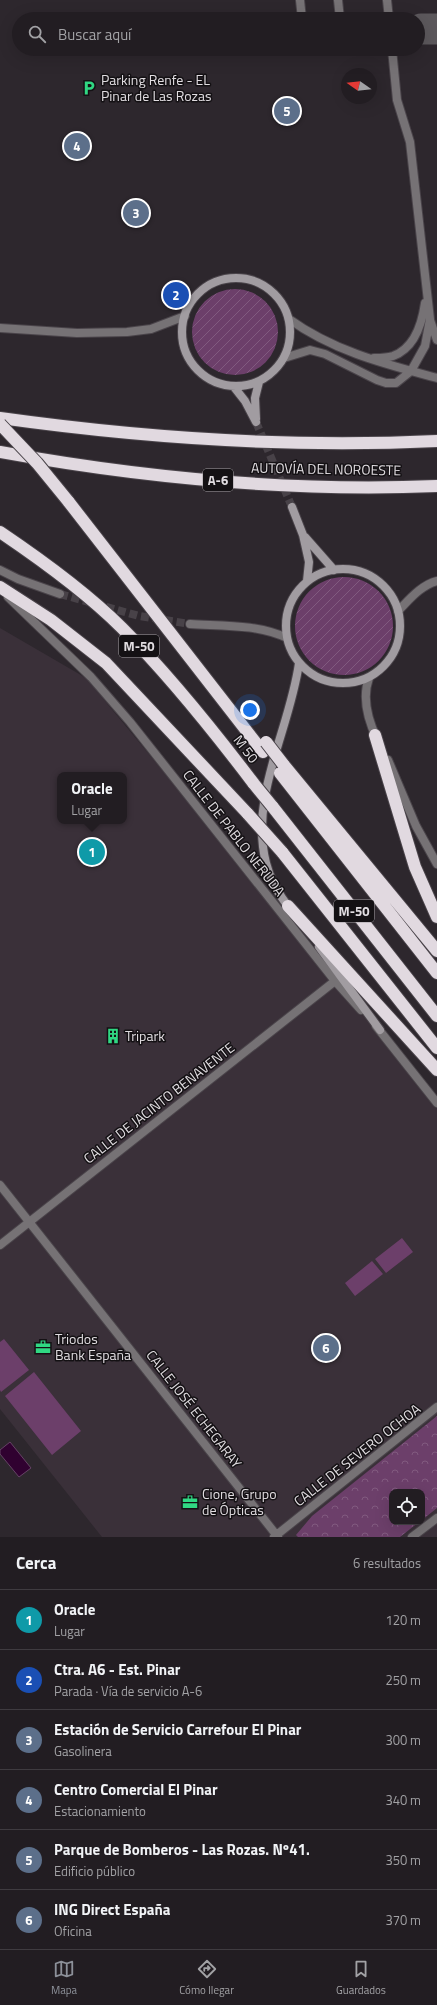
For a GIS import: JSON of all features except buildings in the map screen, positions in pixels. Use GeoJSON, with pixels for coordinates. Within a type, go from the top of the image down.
{"type":"FeatureCollection","features":[{"type":"Feature","properties":{"kind":"highway","name":"AUTOVÍA DEL NOROESTE"},"geometry":{"type":"LineString","coordinates":[[0,418],[60,426],[237,440],[329,443],[437,441]]}},
{"type":"Feature","properties":{"kind":"highway","name":"M-50"},"geometry":{"type":"LineString","coordinates":[[0,424],[37,462],[282,769],[437,973]]}},
{"type":"Feature","properties":{"kind":"highway","name":"AUTOVÍA DEL NOROESTE"},"geometry":{"type":"LineString","coordinates":[[0,452],[76,466],[238,482],[331,486],[437,486]]}},
{"type":"Feature","properties":{"kind":"highway","name":"M 50"},"geometry":{"type":"LineString","coordinates":[[0,532],[76,587],[122,628],[176,686],[437,1016]]}},
{"type":"Feature","properties":{"kind":"highway"},"geometry":{"type":"LineString","coordinates":[[0,588],[51,620],[106,663],[282,852],[437,1048]]}},
{"type":"Feature","properties":{"kind":"highway"},"geometry":{"type":"LineString","coordinates":[[375,735],[415,867],[437,917]]}},
{"type":"Feature","properties":{"kind":"highway"},"geometry":{"type":"LineString","coordinates":[[282,769],[437,951]]}},
{"type":"Feature","properties":{"kind":"highway"},"geometry":{"type":"LineString","coordinates":[[288,906],[437,1070]]}},
{"type":"Feature","properties":{"kind":"street"},"geometry":{"type":"LineString","coordinates":[[300,0],[301,12]]}},
{"type":"Feature","properties":{"kind":"street"},"geometry":{"type":"LineString","coordinates":[[338,0],[339,12]]}},
{"type":"Feature","properties":{"kind":"street"},"geometry":{"type":"LineString","coordinates":[[387,0],[388,12]]}},
{"type":"Feature","properties":{"kind":"street"},"geometry":{"type":"LineString","coordinates":[[393,56],[397,100],[410,142],[426,296],[430,320],[437,340]]}},
{"type":"Feature","properties":{"kind":"street"},"geometry":{"type":"LineString","coordinates":[[238,278],[255,281],[271,290],[282,303],[289,320],[290,339],[284,358],[274,372],[259,382],[242,386],[234,387],[220,384],[207,378],[196,369],[188,357],[183,344],[182,330],[185,316],[190,304],[205,288],[221,280],[238,278]]}},
{"type":"Feature","properties":{"kind":"street"},"geometry":{"type":"LineString","coordinates":[[372,359],[393,356],[410,345],[422,322],[426,296]]}},
{"type":"Feature","properties":{"kind":"street"},"geometry":{"type":"LineString","coordinates":[[0,328],[78,333],[127,332],[151,329],[185,316]]}},
{"type":"Feature","properties":{"kind":"street"},"geometry":{"type":"LineString","coordinates":[[289,320],[308,333],[342,350],[437,378]]}},
{"type":"Feature","properties":{"kind":"street"},"geometry":{"type":"LineString","coordinates":[[284,358],[310,350],[325,354],[386,383],[396,383],[412,371],[425,346],[430,320]]}},
{"type":"Feature","properties":{"kind":"street"},"geometry":{"type":"LineString","coordinates":[[234,387],[245,402],[256,422],[255,398],[259,382]]}},
{"type":"Feature","properties":{"kind":"street"},"geometry":{"type":"LineString","coordinates":[[292,507],[303,535],[310,562],[307,581]]}},
{"type":"Feature","properties":{"kind":"street"},"geometry":{"type":"LineString","coordinates":[[303,535],[334,570]]}},
{"type":"Feature","properties":{"kind":"street"},"geometry":{"type":"LineString","coordinates":[[0,570],[18,579],[60,594]]}},
{"type":"Feature","properties":{"kind":"street"},"geometry":{"type":"LineString","coordinates":[[334,570],[351,570],[371,577],[381,583],[391,596],[398,611],[400,631],[395,650],[384,666],[369,678],[348,684],[326,681],[306,671],[291,652],[287,638],[286,622],[289,607],[296,593],[307,581],[320,574],[334,570]]}},
{"type":"Feature","properties":{"kind":"street"},"geometry":{"type":"LineString","coordinates":[[398,611],[419,591],[430,583],[437,581]]}},
{"type":"Feature","properties":{"kind":"street","name":"CALLE DE PABLO NERUDA"},"geometry":{"type":"LineString","coordinates":[[0,588],[91,677],[130,722],[335,981],[380,1030],[437,1103]]}},
{"type":"Feature","properties":{"kind":"street"},"geometry":{"type":"LineString","coordinates":[[190,624],[260,629],[276,633],[287,638]]}},
{"type":"Feature","properties":{"kind":"street"},"geometry":{"type":"LineString","coordinates":[[299,663],[295,687],[278,744],[264,801],[262,827],[266,865],[274,884],[288,906],[380,1030]]}},
{"type":"Feature","properties":{"kind":"street"},"geometry":{"type":"LineString","coordinates":[[369,678],[365,688],[366,705],[375,735],[416,826],[437,864]]}},
{"type":"Feature","properties":{"kind":"street","name":"CALLE DE JACINTO BENAVENTE"},"geometry":{"type":"LineString","coordinates":[[0,1246],[335,981]]}},
{"type":"Feature","properties":{"kind":"street","name":"CALLE JOSÉ ECHEGARAY"},"geometry":{"type":"LineString","coordinates":[[0,1185],[276,1536]]}},
{"type":"Feature","properties":{"kind":"street","name":"CALLE DE SEVERO OCHOA"},"geometry":{"type":"LineString","coordinates":[[276,1536],[437,1407]]}},
{"type":"Feature","properties":{"kind":"street"},"geometry":{"type":"LineString","coordinates":[[412,1537],[437,1518]]}},
{"type":"Feature","properties":{"kind":"shaded area"},"geometry":{"type":"Polygon","coordinates":[[[0,628],[86,678],[379,1032],[437,1108],[437,1537],[102,1537],[0,1409],[0,628]]]}},
{"type":"Feature","properties":{"kind":"shaded area"},"geometry":{"type":"Polygon","coordinates":[[[10,1442],[31,1468],[19,1477],[0,1454],[0,1450],[10,1442]]]}},
{"type":"Feature","properties":{"kind":"green space"},"geometry":{"type":"Polygon","coordinates":[[[235,289],[251,293],[265,302],[274,316],[278,332],[274,348],[265,362],[251,371],[235,375],[219,371],[205,362],[196,348],[192,332],[196,316],[205,302],[219,293],[235,289]]]}},
{"type":"Feature","properties":{"kind":"green space"},"geometry":{"type":"Polygon","coordinates":[[[344,577],[363,581],[379,591],[389,607],[393,626],[389,645],[379,661],[363,671],[344,675],[325,671],[309,661],[299,645],[295,626],[299,607],[309,591],[325,581],[344,577]]]}},
{"type":"Feature","properties":{"kind":"green space"},"geometry":{"type":"Polygon","coordinates":[[[402,1238],[413,1252],[386,1273],[375,1259],[402,1238]]]}},
{"type":"Feature","properties":{"kind":"green space"},"geometry":{"type":"Polygon","coordinates":[[[372,1261],[383,1274],[355,1296],[345,1283],[372,1261]]]}},
{"type":"Feature","properties":{"kind":"green space"},"geometry":{"type":"Polygon","coordinates":[[[4,1339],[29,1370],[1,1392],[0,1342],[4,1339]]]}},
{"type":"Feature","properties":{"kind":"green space"},"geometry":{"type":"Polygon","coordinates":[[[34,1372],[81,1431],[52,1455],[5,1396],[34,1372]]]}},
{"type":"Feature","properties":{"kind":"green space"},"geometry":{"type":"Polygon","coordinates":[[[437,1416],[437,1508],[425,1518],[425,1489],[389,1489],[389,1525],[415,1525],[400,1537],[298,1537],[296,1535],[312,1516],[437,1416]]]}},
{"type":"Feature","properties":{"kind":"taxiway"},"geometry":{"type":"LineString","coordinates":[[425,29],[437,29]]}},
{"type":"Feature","properties":{"kind":"tunnel"},"geometry":{"type":"LineString","coordinates":[[256,422],[292,507]]}},
{"type":"Feature","properties":{"kind":"tunnel"},"geometry":{"type":"LineString","coordinates":[[60,594],[139,616],[190,624]]}},
{"type":"Feature","properties":{"kind":"place","name":"Parking Renfe - EL Pinar de Las Rozas"},"geometry":{"type":"Point","coordinates":[89,88]}},
{"type":"Feature","properties":{"kind":"place","name":"Parque de Bomberos - Las Rozas. Nº41."},"geometry":{"type":"Point","coordinates":[287,111]}},
{"type":"Feature","properties":{"kind":"place","name":"Centro Comercial El Pinar"},"geometry":{"type":"Point","coordinates":[77,146]}},
{"type":"Feature","properties":{"kind":"place","name":"Estación de Servicio Carrefour El Pinar"},"geometry":{"type":"Point","coordinates":[136,213]}},
{"type":"Feature","properties":{"kind":"place","name":"Ctra. A6 - Est. Pinar"},"geometry":{"type":"Point","coordinates":[176,295]}},
{"type":"Feature","properties":{"kind":"place","name":"Oracle"},"geometry":{"type":"Point","coordinates":[92,852]}},
{"type":"Feature","properties":{"kind":"place","name":"Tripark"},"geometry":{"type":"Point","coordinates":[113,1036]}},
{"type":"Feature","properties":{"kind":"place","name":"Triodos Bank España"},"geometry":{"type":"Point","coordinates":[43,1347]}},
{"type":"Feature","properties":{"kind":"place","name":"ING Direct España"},"geometry":{"type":"Point","coordinates":[326,1348]}},
{"type":"Feature","properties":{"kind":"place","name":"Cione, Grupo de Ópticas"},"geometry":{"type":"Point","coordinates":[190,1502]}}]}
